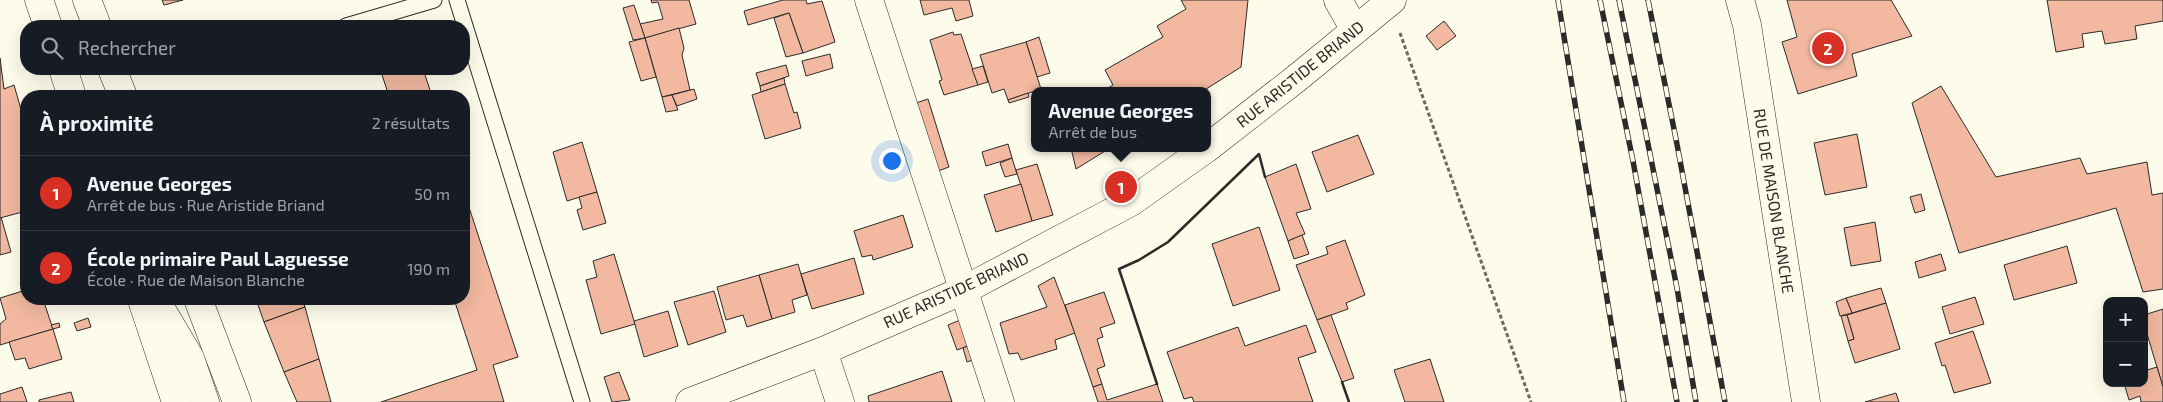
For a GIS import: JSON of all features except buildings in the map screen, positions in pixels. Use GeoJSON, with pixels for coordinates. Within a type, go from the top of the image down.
{"type":"FeatureCollection","features":[{"type":"Feature","properties":{"kind":"main road"},"geometry":{"type":"LineString","coordinates":[[39,0],[46,20]]}},
{"type":"Feature","properties":{"kind":"main road"},"geometry":{"type":"LineString","coordinates":[[87,0],[95,20]]}},
{"type":"Feature","properties":{"kind":"main road"},"geometry":{"type":"LineString","coordinates":[[869,0],[1000,402]]}},
{"type":"Feature","properties":{"kind":"main road"},"geometry":{"type":"LineString","coordinates":[[1338,0],[1356,30]]}},
{"type":"Feature","properties":{"kind":"main road","name":"RUE DE MAISON BLANCHE"},"geometry":{"type":"LineString","coordinates":[[1740,0],[1746,25],[1806,402]]}},
{"type":"Feature","properties":{"kind":"main road","name":"RUE ARISTIDE BRIAND"},"geometry":{"type":"LineString","coordinates":[[1211,145],[1391,1]]}},
{"type":"Feature","properties":{"kind":"main road"},"geometry":{"type":"LineString","coordinates":[[65,75],[70,90]]}},
{"type":"Feature","properties":{"kind":"main road"},"geometry":{"type":"LineString","coordinates":[[114,75],[121,90]]}},
{"type":"Feature","properties":{"kind":"main road","name":"RUE ARISTIDE BRIAND"},"geometry":{"type":"LineString","coordinates":[[690,402],[823,351],[964,290],[1131,202],[1201,152]]}},
{"type":"Feature","properties":{"kind":"main road"},"geometry":{"type":"LineString","coordinates":[[143,305],[176,402]]}},
{"type":"Feature","properties":{"kind":"main road"},"geometry":{"type":"LineString","coordinates":[[159,305],[190,358],[206,402]]}},
{"type":"Feature","properties":{"kind":"main road"},"geometry":{"type":"LineString","coordinates":[[200,305],[237,402]]}},
{"type":"Feature","properties":{"kind":"main road"},"geometry":{"type":"LineString","coordinates":[[823,351],[840,402]]}},
{"type":"Feature","properties":{"kind":"lane"},"geometry":{"type":"LineString","coordinates":[[366,20],[434,0]]}},
{"type":"Feature","properties":{"kind":"lane"},"geometry":{"type":"LineString","coordinates":[[457,0],[463,20]]}},
{"type":"Feature","properties":{"kind":"lane"},"geometry":{"type":"LineString","coordinates":[[470,42],[582,402]]}},
{"type":"Feature","properties":{"kind":"path"},"geometry":{"type":"LineString","coordinates":[[1391,1],[1531,402]]}},
{"type":"Feature","properties":{"kind":"railway"},"geometry":{"type":"LineString","coordinates":[[1558,0],[1624,402]]}},
{"type":"Feature","properties":{"kind":"railway"},"geometry":{"type":"LineString","coordinates":[[1600,0],[1633,161],[1677,402]]}},
{"type":"Feature","properties":{"kind":"railway"},"geometry":{"type":"LineString","coordinates":[[1619,0],[1677,288],[1696,402]]}},
{"type":"Feature","properties":{"kind":"railway"},"geometry":{"type":"LineString","coordinates":[[1648,0],[1725,402]]}},
{"type":"Feature","properties":{"kind":"wall"},"geometry":{"type":"LineString","coordinates":[[1157,384],[1119,269],[1139,260],[1168,242],[1259,154],[1265,177]]}},
{"type":"Feature","properties":{"kind":"wall"},"geometry":{"type":"LineString","coordinates":[[1342,382],[1349,402]]}},
{"type":"Feature","properties":{"kind":"place","name":"École primaire Paul Laguesse"},"geometry":{"type":"Point","coordinates":[1828,48]}},
{"type":"Feature","properties":{"kind":"place","name":"Avenue Georges"},"geometry":{"type":"Point","coordinates":[1121,187]}}]}
